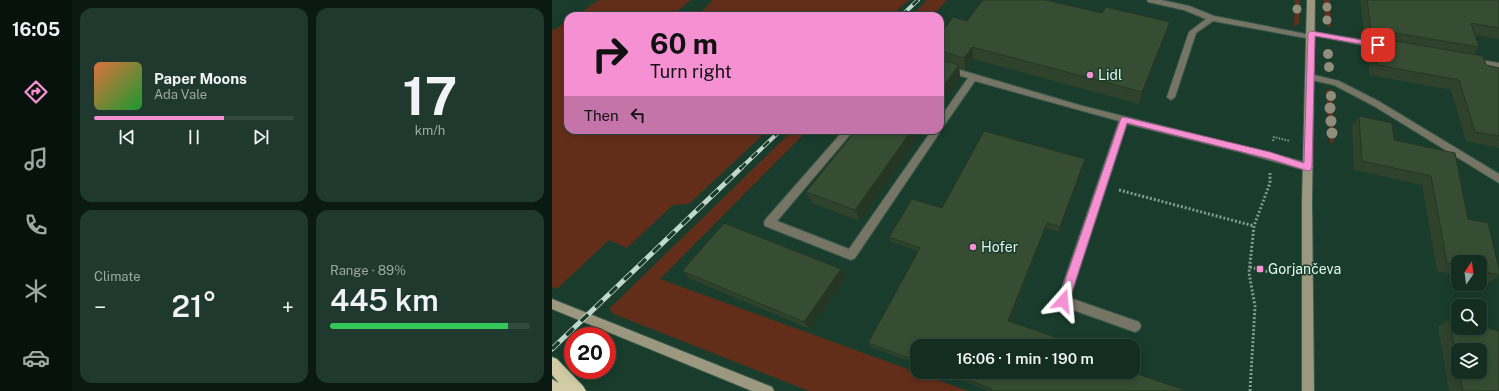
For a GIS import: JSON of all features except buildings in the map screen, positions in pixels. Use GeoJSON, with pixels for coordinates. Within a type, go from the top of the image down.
{"type":"FeatureCollection","features":[{"type":"Feature","properties":{"kind":"highway"},"geometry":{"type":"LineString","coordinates":[[552,364],[578,391]]}},
{"type":"Feature","properties":{"kind":"highway"},"geometry":{"type":"LineString","coordinates":[[552,387],[561,391]]}},
{"type":"Feature","properties":{"kind":"street"},"geometry":{"type":"LineString","coordinates":[[1151,0],[1186,8],[1212,18],[1393,48]]}},
{"type":"Feature","properties":{"kind":"street"},"geometry":{"type":"LineString","coordinates":[[1308,391],[1308,167],[1311,0]]}},
{"type":"Feature","properties":{"kind":"street"},"geometry":{"type":"LineString","coordinates":[[1171,97],[1193,32],[1212,18]]}},
{"type":"Feature","properties":{"kind":"street"},"geometry":{"type":"LineString","coordinates":[[1461,60],[1499,66]]}},
{"type":"Feature","properties":{"kind":"street"},"geometry":{"type":"LineString","coordinates":[[944,68],[1124,120],[1270,156],[1308,167]]}},
{"type":"Feature","properties":{"kind":"street"},"geometry":{"type":"LineString","coordinates":[[944,119],[973,77]]}},
{"type":"Feature","properties":{"kind":"street"},"geometry":{"type":"LineString","coordinates":[[1310,77],[1340,85],[1377,104],[1499,179]]}},
{"type":"Feature","properties":{"kind":"street"},"geometry":{"type":"LineString","coordinates":[[1124,120],[1063,301],[1135,326]]}},
{"type":"Feature","properties":{"kind":"street"},"geometry":{"type":"LineString","coordinates":[[846,134],[769,223],[851,255],[933,134]]}},
{"type":"Feature","properties":{"kind":"street"},"geometry":{"type":"LineString","coordinates":[[552,304],[768,391]]}},
{"type":"Feature","properties":{"kind":"path"},"geometry":{"type":"LineString","coordinates":[[1250,391],[1255,306],[1250,285],[1250,267],[1254,226],[1270,182],[1270,156],[1274,137]]}},
{"type":"Feature","properties":{"kind":"path"},"geometry":{"type":"LineString","coordinates":[[1102,185],[1254,226]]}},
{"type":"Feature","properties":{"kind":"path"},"geometry":{"type":"LineString","coordinates":[[1250,267],[1268,272]]}},
{"type":"Feature","properties":{"kind":"shaded area"},"geometry":{"type":"Polygon","coordinates":[[[599,0],[691,0],[676,12],[581,12],[599,0]]]}},
{"type":"Feature","properties":{"kind":"shaded area"},"geometry":{"type":"Polygon","coordinates":[[[713,0],[909,0],[896,12],[701,12],[713,0]]]}},
{"type":"Feature","properties":{"kind":"shaded area"},"geometry":{"type":"Polygon","coordinates":[[[927,0],[947,0],[936,12],[915,12],[927,0]]]}},
{"type":"Feature","properties":{"kind":"shaded area"},"geometry":{"type":"Polygon","coordinates":[[[1295,0],[1300,0],[1299,23],[1294,27],[1295,0]]]}},
{"type":"Feature","properties":{"kind":"shaded area"},"geometry":{"type":"Polygon","coordinates":[[[1324,0],[1330,0],[1331,25],[1329,28],[1325,21],[1324,0]]]}},
{"type":"Feature","properties":{"kind":"shaded area"},"geometry":{"type":"Polygon","coordinates":[[[564,24],[564,134],[764,134],[689,204],[673,205],[627,248],[609,240],[557,289],[552,287],[552,31],[564,24]]]}},
{"type":"Feature","properties":{"kind":"shaded area"},"geometry":{"type":"Polygon","coordinates":[[[1332,89],[1334,142],[1330,143],[1326,91],[1332,89]]]}},
{"type":"Feature","properties":{"kind":"shaded area"},"geometry":{"type":"Polygon","coordinates":[[[789,134],[804,134],[660,279],[910,370],[910,379],[935,379],[968,391],[809,391],[614,314],[609,309],[789,134]]]}},
{"type":"Feature","properties":{"kind":"railway"},"geometry":{"type":"LineString","coordinates":[[905,12],[918,0]]}},
{"type":"Feature","properties":{"kind":"railway"},"geometry":{"type":"LineString","coordinates":[[740,169],[777,134]]}},
{"type":"Feature","properties":{"kind":"railway"},"geometry":{"type":"LineString","coordinates":[[552,349],[741,168]]}},
{"type":"Feature","properties":{"kind":"place","name":"Lidl"},"geometry":{"type":"Point","coordinates":[1090,75]}},
{"type":"Feature","properties":{"kind":"place","name":"Hofer"},"geometry":{"type":"Point","coordinates":[973,247]}},
{"type":"Feature","properties":{"kind":"place","name":"Gorjančeva"},"geometry":{"type":"Point","coordinates":[1260,269]}},
{"type":"Feature","properties":{"kind":"route"},"geometry":{"type":"LineString","coordinates":[[1063,301],[1124,120],[1270,156],[1308,167],[1311,33],[1378,45]]}}]}
